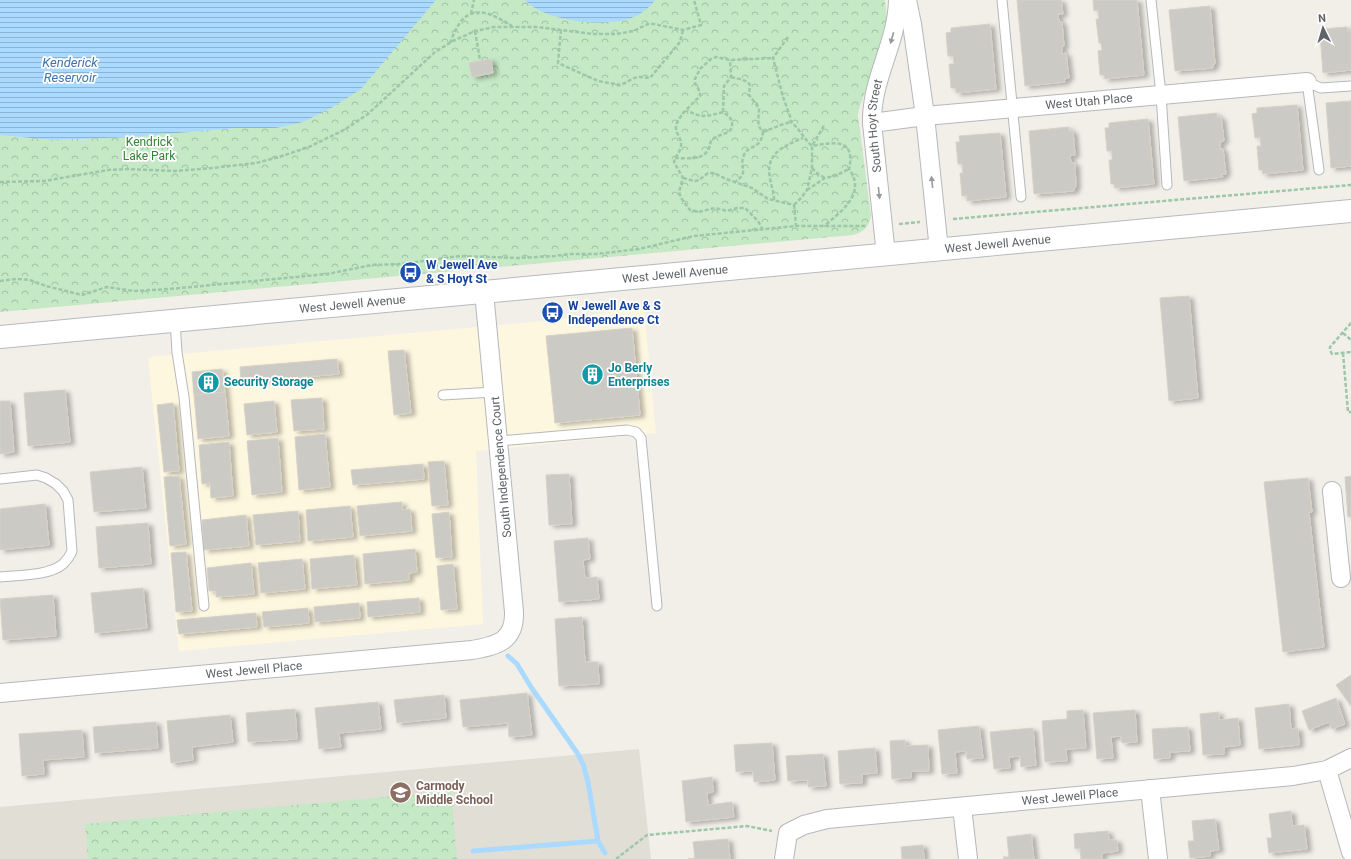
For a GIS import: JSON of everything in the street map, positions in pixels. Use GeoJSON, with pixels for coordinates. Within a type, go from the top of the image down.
{"type":"FeatureCollection","features":[{"type":"Feature","properties":{"kind":"main road","name":"West Jewell Avenue"},"geometry":{"type":"LineString","coordinates":[[0,337],[1351,211]]}},
{"type":"Feature","properties":{"kind":"street","name":"South Hoyt Street"},"geometry":{"type":"LineString","coordinates":[[886,255],[872,123],[873,100],[896,23],[898,0]]}},
{"type":"Feature","properties":{"kind":"street"},"geometry":{"type":"LineString","coordinates":[[907,0],[912,24],[925,116],[939,250]]}},
{"type":"Feature","properties":{"kind":"street","name":"West Utah Place"},"geometry":{"type":"LineString","coordinates":[[872,123],[925,116],[1307,82]]}},
{"type":"Feature","properties":{"kind":"street","name":"South Independence Court"},"geometry":{"type":"LineString","coordinates":[[484,292],[514,612],[513,627],[506,638]]}},
{"type":"Feature","properties":{"kind":"street"},"geometry":{"type":"LineString","coordinates":[[1332,491],[1344,542],[1341,578]]}},
{"type":"Feature","properties":{"kind":"street","name":"West Jewell Place"},"geometry":{"type":"LineString","coordinates":[[0,693],[472,650],[493,646],[506,638]]}},
{"type":"Feature","properties":{"kind":"street","name":"West Jewell Place"},"geometry":{"type":"LineString","coordinates":[[788,833],[804,825],[827,819],[1293,776],[1327,770],[1351,758]]}},
{"type":"Feature","properties":{"kind":"street"},"geometry":{"type":"LineString","coordinates":[[1327,770],[1351,852]]}},
{"type":"Feature","properties":{"kind":"street"},"geometry":{"type":"LineString","coordinates":[[1150,789],[1158,859]]}},
{"type":"Feature","properties":{"kind":"street"},"geometry":{"type":"LineString","coordinates":[[962,807],[968,859]]}},
{"type":"Feature","properties":{"kind":"street"},"geometry":{"type":"LineString","coordinates":[[784,859],[788,833]]}},
{"type":"Feature","properties":{"kind":"lane"},"geometry":{"type":"LineString","coordinates":[[1002,0],[1021,198]]}},
{"type":"Feature","properties":{"kind":"lane"},"geometry":{"type":"LineString","coordinates":[[1151,0],[1161,95],[1167,185]]}},
{"type":"Feature","properties":{"kind":"lane"},"geometry":{"type":"LineString","coordinates":[[1307,82],[1321,88],[1351,86]]}},
{"type":"Feature","properties":{"kind":"lane"},"geometry":{"type":"LineString","coordinates":[[1307,82],[1318,170]]}},
{"type":"Feature","properties":{"kind":"lane"},"geometry":{"type":"LineString","coordinates":[[175,320],[177,352],[185,405],[204,606]]}},
{"type":"Feature","properties":{"kind":"lane"},"geometry":{"type":"LineString","coordinates":[[443,395],[494,392]]}},
{"type":"Feature","properties":{"kind":"lane"},"geometry":{"type":"LineString","coordinates":[[498,441],[627,430],[636,432],[641,438],[657,606]]}},
{"type":"Feature","properties":{"kind":"lane"},"geometry":{"type":"LineString","coordinates":[[0,479],[36,475],[46,478],[60,487],[68,500],[72,551],[62,565],[54,569],[42,572],[0,576]]}},
{"type":"Feature","properties":{"kind":"path"},"geometry":{"type":"LineString","coordinates":[[471,14],[474,0]]}},
{"type":"Feature","properties":{"kind":"path"},"geometry":{"type":"LineString","coordinates":[[0,182],[44,181],[108,170],[128,169],[175,171],[212,168],[256,163],[279,157],[309,147],[344,130],[368,114],[435,52],[450,43],[476,32],[494,27],[538,27],[592,34],[617,34],[633,31],[648,24],[683,30],[702,25],[694,0]]}},
{"type":"Feature","properties":{"kind":"path"},"geometry":{"type":"LineString","coordinates":[[450,43],[462,21],[471,14],[491,14],[512,27]]}},
{"type":"Feature","properties":{"kind":"path"},"geometry":{"type":"LineString","coordinates":[[561,30],[558,63],[598,81],[620,85],[634,78],[650,78],[680,42],[683,30]]}},
{"type":"Feature","properties":{"kind":"path"},"geometry":{"type":"LineString","coordinates":[[476,32],[480,60]]}},
{"type":"Feature","properties":{"kind":"path"},"geometry":{"type":"LineString","coordinates":[[773,58],[788,37]]}},
{"type":"Feature","properties":{"kind":"path"},"geometry":{"type":"LineString","coordinates":[[763,230],[758,221],[745,208],[737,208],[727,211],[715,208],[698,212],[690,210],[681,198],[679,192],[683,178],[674,162],[681,147],[676,124],[679,118],[700,96],[695,80],[700,69],[711,59],[716,57],[730,60],[773,58]]}},
{"type":"Feature","properties":{"kind":"path"},"geometry":{"type":"LineString","coordinates":[[773,58],[791,122],[798,128],[803,138],[812,146]]}},
{"type":"Feature","properties":{"kind":"path"},"geometry":{"type":"LineString","coordinates":[[723,112],[724,86],[732,77],[730,60]]}},
{"type":"Feature","properties":{"kind":"path"},"geometry":{"type":"LineString","coordinates":[[732,77],[745,80],[750,85],[750,95],[759,108],[759,128],[763,132]]}},
{"type":"Feature","properties":{"kind":"path"},"geometry":{"type":"LineString","coordinates":[[687,110],[693,114],[704,117],[723,112]]}},
{"type":"Feature","properties":{"kind":"path"},"geometry":{"type":"LineString","coordinates":[[675,158],[699,157],[710,148],[710,141],[713,138],[730,131],[733,122],[731,118],[723,112]]}},
{"type":"Feature","properties":{"kind":"path"},"geometry":{"type":"LineString","coordinates":[[763,132],[781,124],[791,122]]}},
{"type":"Feature","properties":{"kind":"path"},"geometry":{"type":"LineString","coordinates":[[807,190],[812,168],[812,146],[825,124]]}},
{"type":"Feature","properties":{"kind":"path"},"geometry":{"type":"LineString","coordinates":[[734,182],[740,178],[744,171],[744,155],[747,151],[760,142],[763,132]]}},
{"type":"Feature","properties":{"kind":"path"},"geometry":{"type":"LineString","coordinates":[[774,200],[769,164],[776,152],[781,148],[803,138]]}},
{"type":"Feature","properties":{"kind":"path"},"geometry":{"type":"LineString","coordinates":[[812,146],[826,143],[837,143],[847,147],[851,156],[849,169],[853,174],[855,181],[855,187],[846,207],[824,226]]}},
{"type":"Feature","properties":{"kind":"path"},"geometry":{"type":"LineString","coordinates":[[812,168],[825,178]]}},
{"type":"Feature","properties":{"kind":"path"},"geometry":{"type":"LineString","coordinates":[[794,205],[807,190],[825,178],[835,176],[849,169]]}},
{"type":"Feature","properties":{"kind":"path"},"geometry":{"type":"LineString","coordinates":[[683,178],[699,180],[711,172],[752,188],[768,199],[794,205]]}},
{"type":"Feature","properties":{"kind":"path"},"geometry":{"type":"LineString","coordinates":[[948,220],[1351,185]]}},
{"type":"Feature","properties":{"kind":"path"},"geometry":{"type":"LineString","coordinates":[[794,205],[796,226]]}},
{"type":"Feature","properties":{"kind":"path"},"geometry":{"type":"LineString","coordinates":[[898,224],[921,222]]}},
{"type":"Feature","properties":{"kind":"path"},"geometry":{"type":"LineString","coordinates":[[0,281],[17,279],[30,280],[46,286],[82,294],[107,287],[134,291],[170,289],[327,274],[372,265],[408,263],[460,256],[518,258],[602,253],[639,248],[694,236],[796,226],[863,226]]}},
{"type":"Feature","properties":{"kind":"path"},"geometry":{"type":"LineString","coordinates":[[408,263],[410,272]]}},
{"type":"Feature","properties":{"kind":"path"},"geometry":{"type":"LineString","coordinates":[[1351,324],[1330,347],[1332,354],[1351,352]]}},
{"type":"Feature","properties":{"kind":"path"},"geometry":{"type":"LineString","coordinates":[[1343,334],[1351,340]]}},
{"type":"Feature","properties":{"kind":"path"},"geometry":{"type":"LineString","coordinates":[[1343,353],[1348,412],[1351,412]]}},
{"type":"Feature","properties":{"kind":"path"},"geometry":{"type":"LineString","coordinates":[[616,859],[647,835],[747,826],[788,833]]}},
{"type":"Feature","properties":{"kind":"shaded area"},"geometry":{"type":"Polygon","coordinates":[[[644,307],[656,433],[476,451],[483,624],[179,651],[148,357],[543,321],[644,307]]]}},
{"type":"Feature","properties":{"kind":"shaded area","name":"Carmody Middle School"},"geometry":{"type":"Polygon","coordinates":[[[639,749],[651,859],[0,859],[0,807],[639,749]]]}},
{"type":"Feature","properties":{"kind":"green space","name":"Kendrick Lake Park"},"geometry":{"type":"Polygon","coordinates":[[[0,0],[885,0],[887,20],[886,33],[858,115],[871,216],[870,220],[865,228],[853,235],[0,312],[0,0]]]}},
{"type":"Feature","properties":{"kind":"green space"},"geometry":{"type":"Polygon","coordinates":[[[451,791],[457,859],[88,859],[85,824],[451,791]]]}},
{"type":"Feature","properties":{"kind":"water","name":"Kenderick Reservoir"},"geometry":{"type":"Polygon","coordinates":[[[0,0],[436,0],[361,89],[333,107],[303,122],[276,128],[237,128],[130,137],[53,140],[0,135],[0,0]]]}},
{"type":"Feature","properties":{"kind":"water"},"geometry":{"type":"Polygon","coordinates":[[[525,0],[655,0],[647,9],[636,16],[625,20],[595,22],[578,21],[547,14],[534,8],[525,0]]]}},
{"type":"Feature","properties":{"kind":"building"},"geometry":{"type":"Polygon","coordinates":[[[1017,0],[1061,0],[1063,14],[1058,14],[1059,22],[1062,22],[1064,46],[1062,46],[1062,54],[1066,53],[1069,78],[1064,79],[1065,82],[1025,86],[1017,0]]]}},
{"type":"Feature","properties":{"kind":"building"},"geometry":{"type":"Polygon","coordinates":[[[1093,0],[1137,0],[1144,75],[1105,79],[1104,75],[1100,75],[1098,51],[1102,50],[1101,43],[1099,43],[1096,19],[1099,19],[1098,10],[1094,11],[1093,0]]]}},
{"type":"Feature","properties":{"kind":"building"},"geometry":{"type":"Polygon","coordinates":[[[1210,6],[1215,64],[1213,64],[1213,68],[1175,71],[1169,10],[1210,6]]]}},
{"type":"Feature","properties":{"kind":"building"},"geometry":{"type":"Polygon","coordinates":[[[990,24],[996,89],[956,93],[956,88],[951,88],[949,64],[954,64],[953,56],[948,56],[946,33],[951,32],[951,28],[990,24]]]}},
{"type":"Feature","properties":{"kind":"building"},"geometry":{"type":"Polygon","coordinates":[[[1347,27],[1348,32],[1351,31],[1351,70],[1323,73],[1320,34],[1323,34],[1323,29],[1347,27]]]}},
{"type":"Feature","properties":{"kind":"building"},"geometry":{"type":"Polygon","coordinates":[[[491,59],[493,73],[472,77],[469,63],[491,59]]]}},
{"type":"Feature","properties":{"kind":"building"},"geometry":{"type":"Polygon","coordinates":[[[1351,101],[1351,166],[1331,168],[1326,103],[1351,101]]]}},
{"type":"Feature","properties":{"kind":"building"},"geometry":{"type":"Polygon","coordinates":[[[1297,105],[1303,170],[1263,174],[1262,170],[1259,170],[1257,146],[1261,146],[1260,137],[1255,138],[1252,114],[1257,113],[1257,108],[1297,105]]]}},
{"type":"Feature","properties":{"kind":"building"},"geometry":{"type":"Polygon","coordinates":[[[1217,113],[1217,117],[1221,117],[1224,141],[1220,142],[1220,149],[1223,149],[1226,174],[1222,174],[1223,177],[1184,181],[1178,117],[1217,113]]]}},
{"type":"Feature","properties":{"kind":"building"},"geometry":{"type":"Polygon","coordinates":[[[1148,119],[1154,184],[1115,188],[1114,184],[1111,184],[1109,160],[1112,160],[1112,151],[1107,151],[1105,128],[1109,128],[1109,123],[1148,119]]]}},
{"type":"Feature","properties":{"kind":"building"},"geometry":{"type":"Polygon","coordinates":[[[1069,127],[1069,131],[1073,131],[1075,155],[1070,155],[1071,163],[1075,163],[1076,187],[1074,188],[1074,191],[1034,194],[1029,131],[1069,127]]]}},
{"type":"Feature","properties":{"kind":"building"},"geometry":{"type":"Polygon","coordinates":[[[1000,133],[1006,197],[967,201],[967,195],[962,196],[960,173],[963,173],[962,164],[958,164],[956,142],[960,142],[959,136],[1000,133]]]}},
{"type":"Feature","properties":{"kind":"building"},"geometry":{"type":"Polygon","coordinates":[[[1189,296],[1198,398],[1169,401],[1160,298],[1189,296]]]}},
{"type":"Feature","properties":{"kind":"building","name":"Jo Berly Enterprises"},"geometry":{"type":"Polygon","coordinates":[[[632,328],[640,415],[555,423],[546,336],[632,328]]]}},
{"type":"Feature","properties":{"kind":"building"},"geometry":{"type":"Polygon","coordinates":[[[404,350],[411,413],[394,415],[388,351],[404,350]]]}},
{"type":"Feature","properties":{"kind":"building"},"geometry":{"type":"Polygon","coordinates":[[[337,359],[339,374],[241,382],[240,367],[337,359]]]}},
{"type":"Feature","properties":{"kind":"building","name":"Security Storage"},"geometry":{"type":"Polygon","coordinates":[[[222,369],[225,392],[194,395],[192,372],[222,369]]]}},
{"type":"Feature","properties":{"kind":"building"},"geometry":{"type":"Polygon","coordinates":[[[65,390],[70,442],[28,446],[24,393],[65,390]]]}},
{"type":"Feature","properties":{"kind":"building"},"geometry":{"type":"Polygon","coordinates":[[[225,392],[229,436],[198,439],[194,395],[225,392]]]}},
{"type":"Feature","properties":{"kind":"building"},"geometry":{"type":"Polygon","coordinates":[[[322,398],[324,429],[294,431],[291,400],[322,398]]]}},
{"type":"Feature","properties":{"kind":"building"},"geometry":{"type":"Polygon","coordinates":[[[0,401],[10,401],[14,452],[0,454],[0,401]]]}},
{"type":"Feature","properties":{"kind":"building"},"geometry":{"type":"Polygon","coordinates":[[[274,401],[277,432],[247,435],[244,404],[274,401]]]}},
{"type":"Feature","properties":{"kind":"building"},"geometry":{"type":"Polygon","coordinates":[[[173,403],[179,471],[164,472],[157,405],[173,403]]]}},
{"type":"Feature","properties":{"kind":"building"},"geometry":{"type":"Polygon","coordinates":[[[325,434],[330,487],[299,490],[295,437],[325,434]]]}},
{"type":"Feature","properties":{"kind":"building"},"geometry":{"type":"Polygon","coordinates":[[[278,438],[282,492],[252,495],[247,441],[278,438]]]}},
{"type":"Feature","properties":{"kind":"building"},"geometry":{"type":"Polygon","coordinates":[[[229,442],[233,496],[211,498],[210,483],[202,484],[199,445],[229,442]]]}},
{"type":"Feature","properties":{"kind":"building"},"geometry":{"type":"Polygon","coordinates":[[[444,461],[448,505],[432,506],[428,462],[444,461]]]}},
{"type":"Feature","properties":{"kind":"building"},"geometry":{"type":"Polygon","coordinates":[[[423,464],[424,479],[353,485],[351,470],[423,464]]]}},
{"type":"Feature","properties":{"kind":"building"},"geometry":{"type":"Polygon","coordinates":[[[142,467],[146,508],[94,512],[90,472],[142,467]]]}},
{"type":"Feature","properties":{"kind":"building"},"geometry":{"type":"Polygon","coordinates":[[[569,474],[572,524],[549,525],[546,475],[569,474]]]}},
{"type":"Feature","properties":{"kind":"building"},"geometry":{"type":"Polygon","coordinates":[[[179,476],[186,544],[170,546],[164,477],[179,476]]]}},
{"type":"Feature","properties":{"kind":"building"},"geometry":{"type":"Polygon","coordinates":[[[1351,476],[1351,516],[1348,517],[1345,477],[1351,476]]]}},
{"type":"Feature","properties":{"kind":"building"},"geometry":{"type":"Polygon","coordinates":[[[1308,478],[1312,512],[1309,512],[1324,647],[1283,652],[1264,482],[1308,478]]]}},
{"type":"Feature","properties":{"kind":"building"},"geometry":{"type":"Polygon","coordinates":[[[402,502],[402,510],[410,509],[412,531],[360,536],[357,506],[402,502]]]}},
{"type":"Feature","properties":{"kind":"building"},"geometry":{"type":"Polygon","coordinates":[[[45,504],[49,545],[0,550],[0,509],[45,504]]]}},
{"type":"Feature","properties":{"kind":"building"},"geometry":{"type":"Polygon","coordinates":[[[350,506],[353,537],[308,541],[306,510],[350,506]]]}},
{"type":"Feature","properties":{"kind":"building"},"geometry":{"type":"Polygon","coordinates":[[[298,511],[300,541],[256,545],[253,515],[298,511]]]}},
{"type":"Feature","properties":{"kind":"building"},"geometry":{"type":"Polygon","coordinates":[[[449,512],[452,557],[436,558],[432,514],[449,512]]]}},
{"type":"Feature","properties":{"kind":"building"},"geometry":{"type":"Polygon","coordinates":[[[246,515],[249,546],[204,550],[202,520],[246,515]]]}},
{"type":"Feature","properties":{"kind":"building"},"geometry":{"type":"Polygon","coordinates":[[[148,523],[151,564],[99,568],[96,527],[148,523]]]}},
{"type":"Feature","properties":{"kind":"building"},"geometry":{"type":"Polygon","coordinates":[[[588,538],[590,559],[583,560],[585,578],[597,577],[599,599],[559,602],[554,541],[588,538]]]}},
{"type":"Feature","properties":{"kind":"building"},"geometry":{"type":"Polygon","coordinates":[[[415,549],[417,572],[409,573],[409,580],[365,584],[363,554],[415,549]]]}},
{"type":"Feature","properties":{"kind":"building"},"geometry":{"type":"Polygon","coordinates":[[[186,552],[192,611],[176,612],[171,553],[186,552]]]}},
{"type":"Feature","properties":{"kind":"building"},"geometry":{"type":"Polygon","coordinates":[[[354,555],[357,585],[312,589],[310,559],[354,555]]]}},
{"type":"Feature","properties":{"kind":"building"},"geometry":{"type":"Polygon","coordinates":[[[302,559],[305,589],[261,593],[258,563],[302,559]]]}},
{"type":"Feature","properties":{"kind":"building"},"geometry":{"type":"Polygon","coordinates":[[[251,563],[254,594],[216,597],[216,591],[209,591],[207,568],[251,563]]]}},
{"type":"Feature","properties":{"kind":"building"},"geometry":{"type":"Polygon","coordinates":[[[453,564],[457,609],[441,610],[437,566],[453,564]]]}},
{"type":"Feature","properties":{"kind":"building"},"geometry":{"type":"Polygon","coordinates":[[[143,588],[147,628],[95,633],[91,593],[143,588]]]}},
{"type":"Feature","properties":{"kind":"building"},"geometry":{"type":"Polygon","coordinates":[[[53,595],[56,636],[3,640],[0,599],[53,595]]]}},
{"type":"Feature","properties":{"kind":"building"},"geometry":{"type":"Polygon","coordinates":[[[419,598],[420,612],[368,617],[367,602],[419,598]]]}},
{"type":"Feature","properties":{"kind":"building"},"geometry":{"type":"Polygon","coordinates":[[[359,603],[360,618],[315,622],[314,607],[359,603]]]}},
{"type":"Feature","properties":{"kind":"building"},"geometry":{"type":"Polygon","coordinates":[[[308,608],[309,623],[264,627],[262,612],[308,608]]]}},
{"type":"Feature","properties":{"kind":"building"},"geometry":{"type":"Polygon","coordinates":[[[256,613],[257,627],[179,634],[177,620],[256,613]]]}},
{"type":"Feature","properties":{"kind":"building"},"geometry":{"type":"Polygon","coordinates":[[[582,617],[585,662],[598,662],[599,684],[559,686],[555,619],[582,617]]]}},
{"type":"Feature","properties":{"kind":"building"},"geometry":{"type":"Polygon","coordinates":[[[1351,675],[1351,706],[1336,685],[1351,675]]]}},
{"type":"Feature","properties":{"kind":"building"},"geometry":{"type":"Polygon","coordinates":[[[527,693],[532,735],[509,737],[508,723],[463,727],[460,700],[527,693]]]}},
{"type":"Feature","properties":{"kind":"building"},"geometry":{"type":"Polygon","coordinates":[[[444,695],[446,718],[397,723],[394,700],[444,695]]]}},
{"type":"Feature","properties":{"kind":"building"},"geometry":{"type":"Polygon","coordinates":[[[1336,698],[1345,724],[1332,729],[1329,722],[1309,730],[1302,711],[1336,698]]]}},
{"type":"Feature","properties":{"kind":"building"},"geometry":{"type":"Polygon","coordinates":[[[378,702],[381,729],[339,733],[341,747],[319,749],[315,708],[378,702]]]}},
{"type":"Feature","properties":{"kind":"building"},"geometry":{"type":"Polygon","coordinates":[[[1289,704],[1291,729],[1298,728],[1299,745],[1259,749],[1255,708],[1289,704]]]}},
{"type":"Feature","properties":{"kind":"building"},"geometry":{"type":"Polygon","coordinates":[[[295,709],[297,739],[248,742],[246,713],[295,709]]]}},
{"type":"Feature","properties":{"kind":"building"},"geometry":{"type":"Polygon","coordinates":[[[1083,710],[1086,748],[1066,749],[1067,761],[1045,762],[1042,721],[1067,719],[1067,711],[1083,710]]]}},
{"type":"Feature","properties":{"kind":"building"},"geometry":{"type":"Polygon","coordinates":[[[1135,710],[1137,742],[1122,743],[1121,736],[1111,737],[1113,758],[1097,759],[1093,713],[1135,710]]]}},
{"type":"Feature","properties":{"kind":"building"},"geometry":{"type":"Polygon","coordinates":[[[1219,712],[1219,720],[1238,718],[1240,745],[1224,747],[1224,754],[1203,755],[1200,714],[1219,712]]]}},
{"type":"Feature","properties":{"kind":"building"},"geometry":{"type":"Polygon","coordinates":[[[230,715],[233,742],[192,747],[193,760],[171,763],[167,721],[230,715]]]}},
{"type":"Feature","properties":{"kind":"building"},"geometry":{"type":"Polygon","coordinates":[[[156,722],[158,748],[95,753],[93,727],[156,722]]]}},
{"type":"Feature","properties":{"kind":"building"},"geometry":{"type":"Polygon","coordinates":[[[979,726],[983,758],[967,759],[966,751],[955,752],[957,773],[942,774],[938,730],[979,726]]]}},
{"type":"Feature","properties":{"kind":"building"},"geometry":{"type":"Polygon","coordinates":[[[1188,727],[1190,751],[1170,752],[1170,758],[1154,759],[1152,729],[1188,727]]]}},
{"type":"Feature","properties":{"kind":"building"},"geometry":{"type":"Polygon","coordinates":[[[1033,728],[1036,765],[1021,767],[1020,756],[1009,757],[1010,768],[994,769],[990,732],[1033,728]]]}},
{"type":"Feature","properties":{"kind":"building"},"geometry":{"type":"Polygon","coordinates":[[[82,730],[84,757],[43,760],[44,774],[22,776],[19,734],[82,730]]]}},
{"type":"Feature","properties":{"kind":"building"},"geometry":{"type":"Polygon","coordinates":[[[905,740],[905,746],[928,745],[929,771],[911,771],[911,778],[892,779],[890,741],[905,740]]]}},
{"type":"Feature","properties":{"kind":"building"},"geometry":{"type":"Polygon","coordinates":[[[772,743],[775,780],[754,782],[753,771],[736,772],[734,745],[772,743]]]}},
{"type":"Feature","properties":{"kind":"building"},"geometry":{"type":"Polygon","coordinates":[[[875,748],[877,773],[862,774],[862,783],[840,784],[838,751],[875,748]]]}},
{"type":"Feature","properties":{"kind":"building"},"geometry":{"type":"Polygon","coordinates":[[[823,754],[826,786],[808,787],[808,780],[788,781],[786,756],[823,754]]]}},
{"type":"Feature","properties":{"kind":"building"},"geometry":{"type":"Polygon","coordinates":[[[712,777],[713,792],[707,793],[708,805],[732,802],[734,817],[686,822],[682,781],[712,777]]]}},
{"type":"Feature","properties":{"kind":"building"},"geometry":{"type":"Polygon","coordinates":[[[1291,811],[1292,826],[1304,825],[1307,849],[1269,853],[1267,838],[1272,838],[1269,814],[1291,811]]]}},
{"type":"Feature","properties":{"kind":"building"},"geometry":{"type":"Polygon","coordinates":[[[1215,819],[1219,850],[1210,851],[1210,856],[1190,858],[1188,841],[1194,841],[1192,821],[1215,819]]]}},
{"type":"Feature","properties":{"kind":"building"},"geometry":{"type":"Polygon","coordinates":[[[1108,831],[1109,840],[1117,840],[1118,851],[1102,853],[1102,859],[1081,859],[1080,848],[1075,849],[1074,834],[1108,831]]]}},
{"type":"Feature","properties":{"kind":"building"},"geometry":{"type":"Polygon","coordinates":[[[1031,834],[1034,859],[1004,859],[1003,857],[1009,857],[1007,837],[1031,834]]]}},
{"type":"Feature","properties":{"kind":"building"},"geometry":{"type":"Polygon","coordinates":[[[728,839],[730,859],[688,859],[695,858],[693,842],[728,839]]]}},
{"type":"Feature","properties":{"kind":"building"},"geometry":{"type":"Polygon","coordinates":[[[923,845],[924,859],[902,859],[901,847],[923,845]]]}},
{"type":"Feature","properties":{"kind":"waterway"},"geometry":{"type":"LineString","coordinates":[[508,656],[517,664],[531,687],[578,754],[583,764],[588,782],[598,841],[605,853]]}},
{"type":"Feature","properties":{"kind":"waterway"},"geometry":{"type":"LineString","coordinates":[[473,851],[598,841]]}},
{"type":"Feature","properties":{"kind":"place","name":"W Jewell Ave & S Hoyt St"},"geometry":{"type":"Point","coordinates":[410,272]}},
{"type":"Feature","properties":{"kind":"place","name":"W Jewell Ave & S Independence Ct"},"geometry":{"type":"Point","coordinates":[553,313]}},
{"type":"Feature","properties":{"kind":"place","name":"Jo Berly Enterprises"},"geometry":{"type":"Point","coordinates":[593,375]}},
{"type":"Feature","properties":{"kind":"place","name":"Security Storage"},"geometry":{"type":"Point","coordinates":[208,382]}},
{"type":"Feature","properties":{"kind":"place","name":"Carmody Middle School"},"geometry":{"type":"Point","coordinates":[400,793]}}]}
